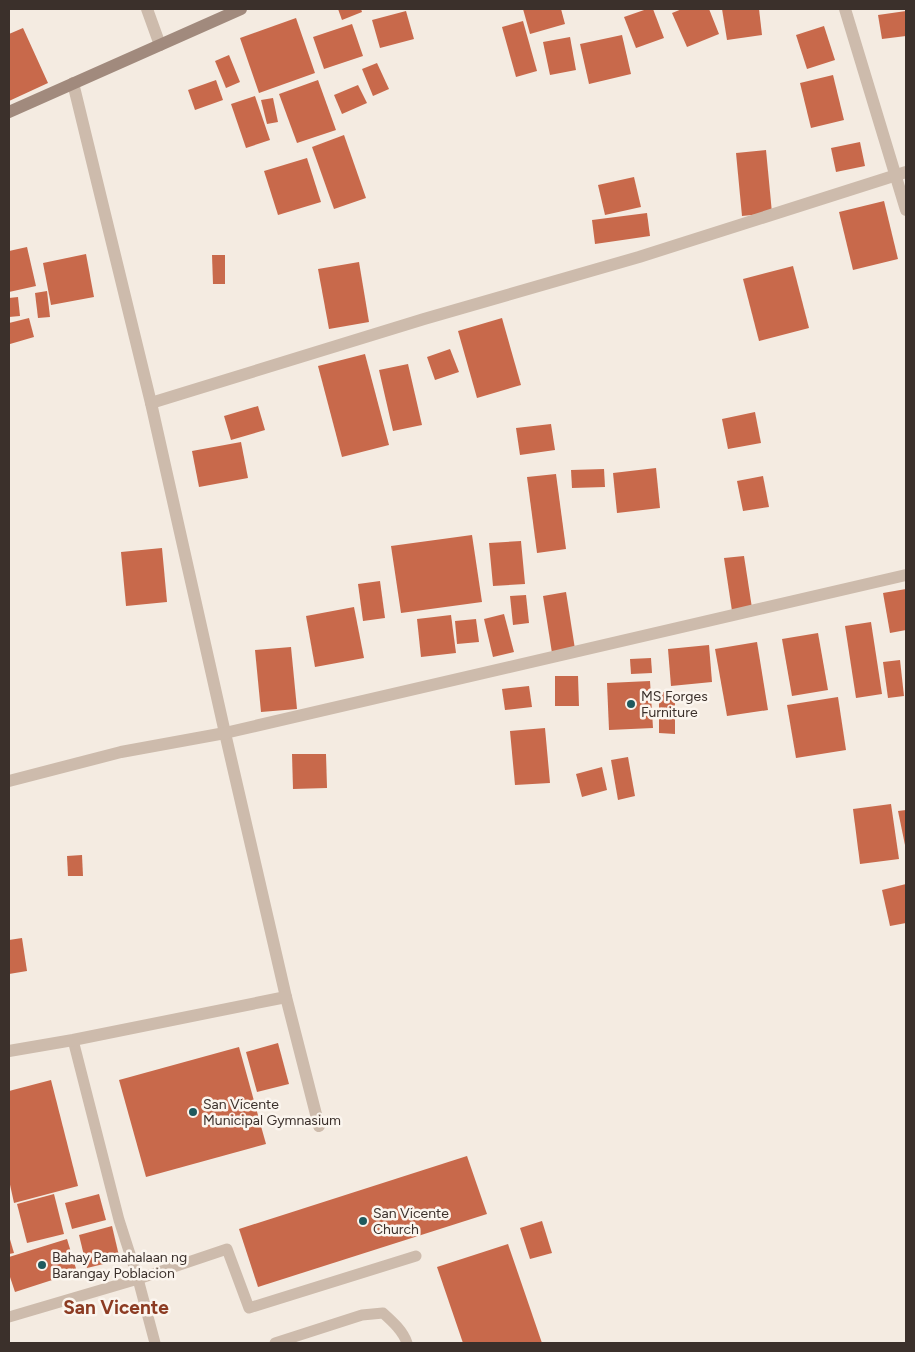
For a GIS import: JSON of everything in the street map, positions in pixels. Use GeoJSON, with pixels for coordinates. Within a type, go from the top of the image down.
{"type":"FeatureCollection","features":[{"type":"Feature","properties":{"kind":"main road"},"geometry":{"type":"LineString","coordinates":[[9,112],[241,9]]}},
{"type":"Feature","properties":{"kind":"street"},"geometry":{"type":"LineString","coordinates":[[146,9],[160,44]]}},
{"type":"Feature","properties":{"kind":"street"},"geometry":{"type":"LineString","coordinates":[[845,9],[901,173],[906,210]]}},
{"type":"Feature","properties":{"kind":"street"},"geometry":{"type":"LineString","coordinates":[[73,83],[151,403],[286,997],[319,1126]]}},
{"type":"Feature","properties":{"kind":"street"},"geometry":{"type":"LineString","coordinates":[[151,403],[424,319],[638,257],[901,173]]}},
{"type":"Feature","properties":{"kind":"street"},"geometry":{"type":"LineString","coordinates":[[9,781],[121,752],[225,733],[906,575]]}},
{"type":"Feature","properties":{"kind":"street"},"geometry":{"type":"LineString","coordinates":[[9,1051],[286,997]]}},
{"type":"Feature","properties":{"kind":"lane"},"geometry":{"type":"LineString","coordinates":[[73,1040],[119,1220],[138,1279],[155,1343]]}},
{"type":"Feature","properties":{"kind":"lane"},"geometry":{"type":"LineString","coordinates":[[9,1317],[138,1279],[227,1249],[249,1308],[416,1256]]}},
{"type":"Feature","properties":{"kind":"lane"},"geometry":{"type":"LineString","coordinates":[[275,1343],[362,1315],[383,1313],[393,1322],[407,1343]]}},
{"type":"Feature","properties":{"kind":"building"},"geometry":{"type":"Polygon","coordinates":[[[338,9],[361,9],[362,12],[342,20],[338,9]]]}},
{"type":"Feature","properties":{"kind":"building"},"geometry":{"type":"Polygon","coordinates":[[[523,9],[561,9],[565,24],[530,34],[523,9]]]}},
{"type":"Feature","properties":{"kind":"building"},"geometry":{"type":"Polygon","coordinates":[[[647,9],[653,9],[664,38],[636,48],[624,17],[647,9]]]}},
{"type":"Feature","properties":{"kind":"building"},"geometry":{"type":"Polygon","coordinates":[[[682,9],[709,9],[719,34],[687,47],[672,13],[682,9]]]}},
{"type":"Feature","properties":{"kind":"building"},"geometry":{"type":"Polygon","coordinates":[[[722,9],[759,9],[762,35],[727,40],[722,9]]]}},
{"type":"Feature","properties":{"kind":"building"},"geometry":{"type":"Polygon","coordinates":[[[406,11],[414,39],[380,48],[372,20],[406,11]]]}},
{"type":"Feature","properties":{"kind":"building"},"geometry":{"type":"Polygon","coordinates":[[[906,11],[906,36],[882,39],[878,15],[906,11]]]}},
{"type":"Feature","properties":{"kind":"building"},"geometry":{"type":"Polygon","coordinates":[[[296,18],[315,73],[259,93],[240,38],[296,18]]]}},
{"type":"Feature","properties":{"kind":"building"},"geometry":{"type":"Polygon","coordinates":[[[523,21],[537,71],[516,77],[502,27],[523,21]]]}},
{"type":"Feature","properties":{"kind":"building"},"geometry":{"type":"Polygon","coordinates":[[[352,24],[363,56],[324,69],[313,37],[352,24]]]}},
{"type":"Feature","properties":{"kind":"building"},"geometry":{"type":"Polygon","coordinates":[[[824,26],[835,60],[807,69],[796,35],[824,26]]]}},
{"type":"Feature","properties":{"kind":"building"},"geometry":{"type":"Polygon","coordinates":[[[23,28],[48,83],[9,101],[9,34],[23,28]]]}},
{"type":"Feature","properties":{"kind":"building"},"geometry":{"type":"Polygon","coordinates":[[[622,35],[631,74],[589,84],[580,44],[622,35]]]}},
{"type":"Feature","properties":{"kind":"building"},"geometry":{"type":"Polygon","coordinates":[[[570,37],[576,70],[550,75],[543,42],[570,37]]]}},
{"type":"Feature","properties":{"kind":"building"},"geometry":{"type":"Polygon","coordinates":[[[229,55],[240,82],[226,88],[215,61],[229,55]]]}},
{"type":"Feature","properties":{"kind":"building"},"geometry":{"type":"Polygon","coordinates":[[[377,63],[389,89],[373,96],[362,69],[377,63]]]}},
{"type":"Feature","properties":{"kind":"building"},"geometry":{"type":"Polygon","coordinates":[[[833,75],[844,120],[811,128],[800,83],[833,75]]]}},
{"type":"Feature","properties":{"kind":"building"},"geometry":{"type":"Polygon","coordinates":[[[216,80],[223,100],[195,110],[188,90],[216,80]]]}},
{"type":"Feature","properties":{"kind":"building"},"geometry":{"type":"Polygon","coordinates":[[[318,80],[336,130],[297,143],[279,94],[318,80]]]}},
{"type":"Feature","properties":{"kind":"building"},"geometry":{"type":"Polygon","coordinates":[[[358,85],[367,103],[342,114],[334,95],[358,85]]]}},
{"type":"Feature","properties":{"kind":"building"},"geometry":{"type":"Polygon","coordinates":[[[255,96],[270,140],[246,148],[231,104],[255,96]]]}},
{"type":"Feature","properties":{"kind":"building"},"geometry":{"type":"Polygon","coordinates":[[[273,98],[278,122],[267,124],[261,100],[273,98]]]}},
{"type":"Feature","properties":{"kind":"building"},"geometry":{"type":"Polygon","coordinates":[[[344,135],[366,198],[334,209],[312,147],[344,135]]]}},
{"type":"Feature","properties":{"kind":"building"},"geometry":{"type":"Polygon","coordinates":[[[860,142],[865,166],[836,172],[831,148],[860,142]]]}},
{"type":"Feature","properties":{"kind":"building"},"geometry":{"type":"Polygon","coordinates":[[[766,150],[772,213],[742,216],[736,153],[766,150]]]}},
{"type":"Feature","properties":{"kind":"building"},"geometry":{"type":"Polygon","coordinates":[[[307,158],[321,202],[278,215],[264,171],[307,158]]]}},
{"type":"Feature","properties":{"kind":"building"},"geometry":{"type":"Polygon","coordinates":[[[634,177],[641,207],[605,215],[598,185],[634,177]]]}},
{"type":"Feature","properties":{"kind":"building"},"geometry":{"type":"Polygon","coordinates":[[[884,201],[898,259],[853,270],[839,212],[884,201]]]}},
{"type":"Feature","properties":{"kind":"building"},"geometry":{"type":"Polygon","coordinates":[[[647,213],[650,236],[595,244],[592,220],[647,213]]]}},
{"type":"Feature","properties":{"kind":"building"},"geometry":{"type":"Polygon","coordinates":[[[27,247],[36,286],[9,292],[9,251],[27,247]]]}},
{"type":"Feature","properties":{"kind":"building"},"geometry":{"type":"Polygon","coordinates":[[[86,254],[94,297],[51,305],[43,263],[86,254]]]}},
{"type":"Feature","properties":{"kind":"building"},"geometry":{"type":"Polygon","coordinates":[[[212,255],[225,255],[225,284],[213,284],[212,255]]]}},
{"type":"Feature","properties":{"kind":"building"},"geometry":{"type":"Polygon","coordinates":[[[359,262],[369,322],[329,329],[318,269],[359,262]]]}},
{"type":"Feature","properties":{"kind":"building"},"geometry":{"type":"Polygon","coordinates":[[[793,266],[809,328],[759,341],[743,279],[793,266]]]}},
{"type":"Feature","properties":{"kind":"building"},"geometry":{"type":"Polygon","coordinates":[[[47,291],[50,317],[38,318],[35,293],[47,291]]]}},
{"type":"Feature","properties":{"kind":"building"},"geometry":{"type":"Polygon","coordinates":[[[18,297],[20,316],[9,317],[9,298],[18,297]]]}},
{"type":"Feature","properties":{"kind":"building"},"geometry":{"type":"Polygon","coordinates":[[[29,318],[34,337],[10,344],[9,323],[29,318]]]}},
{"type":"Feature","properties":{"kind":"building"},"geometry":{"type":"Polygon","coordinates":[[[502,318],[521,385],[477,398],[458,331],[502,318]]]}},
{"type":"Feature","properties":{"kind":"building"},"geometry":{"type":"Polygon","coordinates":[[[450,349],[459,372],[435,380],[427,357],[450,349]]]}},
{"type":"Feature","properties":{"kind":"building"},"geometry":{"type":"Polygon","coordinates":[[[365,354],[389,445],[342,457],[318,366],[365,354]]]}},
{"type":"Feature","properties":{"kind":"building"},"geometry":{"type":"Polygon","coordinates":[[[408,364],[422,425],[393,431],[379,370],[408,364]]]}},
{"type":"Feature","properties":{"kind":"building"},"geometry":{"type":"Polygon","coordinates":[[[258,406],[265,430],[231,440],[224,416],[258,406]]]}},
{"type":"Feature","properties":{"kind":"building"},"geometry":{"type":"Polygon","coordinates":[[[755,412],[761,443],[728,449],[722,419],[755,412]]]}},
{"type":"Feature","properties":{"kind":"building"},"geometry":{"type":"Polygon","coordinates":[[[551,424],[555,450],[520,455],[516,428],[551,424]]]}},
{"type":"Feature","properties":{"kind":"building"},"geometry":{"type":"Polygon","coordinates":[[[241,442],[248,478],[199,487],[192,451],[241,442]]]}},
{"type":"Feature","properties":{"kind":"building"},"geometry":{"type":"Polygon","coordinates":[[[656,468],[660,508],[617,513],[613,473],[656,468]]]}},
{"type":"Feature","properties":{"kind":"building"},"geometry":{"type":"Polygon","coordinates":[[[604,469],[605,487],[572,488],[571,470],[604,469]]]}},
{"type":"Feature","properties":{"kind":"building"},"geometry":{"type":"Polygon","coordinates":[[[556,474],[566,549],[537,553],[527,477],[556,474]]]}},
{"type":"Feature","properties":{"kind":"building"},"geometry":{"type":"Polygon","coordinates":[[[763,476],[769,507],[743,511],[737,481],[763,476]]]}},
{"type":"Feature","properties":{"kind":"building"},"geometry":{"type":"Polygon","coordinates":[[[472,535],[482,602],[401,613],[391,546],[472,535]]]}},
{"type":"Feature","properties":{"kind":"building"},"geometry":{"type":"Polygon","coordinates":[[[521,541],[525,584],[493,586],[489,543],[521,541]]]}},
{"type":"Feature","properties":{"kind":"building"},"geometry":{"type":"Polygon","coordinates":[[[162,548],[167,602],[126,606],[121,552],[162,548]]]}},
{"type":"Feature","properties":{"kind":"building"},"geometry":{"type":"Polygon","coordinates":[[[744,556],[752,608],[732,611],[724,558],[744,556]]]}},
{"type":"Feature","properties":{"kind":"building"},"geometry":{"type":"Polygon","coordinates":[[[380,581],[385,618],[363,621],[358,584],[380,581]]]}},
{"type":"Feature","properties":{"kind":"building"},"geometry":{"type":"Polygon","coordinates":[[[906,589],[906,630],[890,633],[883,593],[906,589]]]}},
{"type":"Feature","properties":{"kind":"building"},"geometry":{"type":"Polygon","coordinates":[[[566,592],[575,649],[552,653],[543,596],[566,592]]]}},
{"type":"Feature","properties":{"kind":"building"},"geometry":{"type":"Polygon","coordinates":[[[526,595],[529,623],[513,625],[510,596],[526,595]]]}},
{"type":"Feature","properties":{"kind":"building"},"geometry":{"type":"Polygon","coordinates":[[[354,607],[364,658],[315,667],[306,616],[354,607]]]}},
{"type":"Feature","properties":{"kind":"building"},"geometry":{"type":"Polygon","coordinates":[[[504,614],[514,652],[493,657],[484,619],[504,614]]]}},
{"type":"Feature","properties":{"kind":"building"},"geometry":{"type":"Polygon","coordinates":[[[451,615],[456,653],[421,657],[417,619],[451,615]]]}},
{"type":"Feature","properties":{"kind":"building"},"geometry":{"type":"Polygon","coordinates":[[[476,619],[479,642],[457,644],[455,621],[476,619]]]}},
{"type":"Feature","properties":{"kind":"building"},"geometry":{"type":"Polygon","coordinates":[[[871,622],[882,694],[856,698],[845,626],[871,622]]]}},
{"type":"Feature","properties":{"kind":"building"},"geometry":{"type":"Polygon","coordinates":[[[818,633],[828,690],[792,696],[782,639],[818,633]]]}},
{"type":"Feature","properties":{"kind":"building"},"geometry":{"type":"Polygon","coordinates":[[[757,642],[768,710],[727,716],[715,649],[757,642]]]}},
{"type":"Feature","properties":{"kind":"building"},"geometry":{"type":"Polygon","coordinates":[[[709,645],[712,682],[671,686],[668,649],[709,645]]]}},
{"type":"Feature","properties":{"kind":"building"},"geometry":{"type":"Polygon","coordinates":[[[291,647],[297,709],[261,712],[255,650],[291,647]]]}},
{"type":"Feature","properties":{"kind":"building"},"geometry":{"type":"Polygon","coordinates":[[[651,658],[652,673],[631,674],[630,659],[651,658]]]}},
{"type":"Feature","properties":{"kind":"building"},"geometry":{"type":"Polygon","coordinates":[[[900,660],[904,696],[888,698],[883,662],[900,660]]]}},
{"type":"Feature","properties":{"kind":"building"},"geometry":{"type":"Polygon","coordinates":[[[555,676],[578,676],[579,706],[555,706],[555,676]]]}},
{"type":"Feature","properties":{"kind":"building"},"geometry":{"type":"Polygon","coordinates":[[[650,681],[653,728],[609,730],[607,683],[650,681]]]}},
{"type":"Feature","properties":{"kind":"building"},"geometry":{"type":"Polygon","coordinates":[[[529,686],[532,707],[505,710],[502,689],[529,686]]]}},
{"type":"Feature","properties":{"kind":"building"},"geometry":{"type":"Polygon","coordinates":[[[659,692],[675,693],[675,734],[659,733],[659,692]]]}},
{"type":"Feature","properties":{"kind":"building"},"geometry":{"type":"Polygon","coordinates":[[[838,697],[846,750],[796,758],[787,705],[838,697]]]}},
{"type":"Feature","properties":{"kind":"building"},"geometry":{"type":"Polygon","coordinates":[[[545,728],[550,783],[515,785],[510,731],[545,728]]]}},
{"type":"Feature","properties":{"kind":"building"},"geometry":{"type":"Polygon","coordinates":[[[292,754],[326,754],[327,788],[293,789],[292,754]]]}},
{"type":"Feature","properties":{"kind":"building"},"geometry":{"type":"Polygon","coordinates":[[[628,757],[635,796],[618,800],[611,760],[628,757]]]}},
{"type":"Feature","properties":{"kind":"building"},"geometry":{"type":"Polygon","coordinates":[[[602,767],[607,790],[582,797],[576,774],[602,767]]]}},
{"type":"Feature","properties":{"kind":"building"},"geometry":{"type":"Polygon","coordinates":[[[891,804],[899,859],[860,864],[853,809],[891,804]]]}},
{"type":"Feature","properties":{"kind":"building"},"geometry":{"type":"Polygon","coordinates":[[[906,810],[906,845],[905,845],[898,811],[906,810]]]}},
{"type":"Feature","properties":{"kind":"building"},"geometry":{"type":"Polygon","coordinates":[[[82,855],[83,876],[68,876],[67,856],[82,855]]]}},
{"type":"Feature","properties":{"kind":"building"},"geometry":{"type":"Polygon","coordinates":[[[906,884],[906,923],[890,926],[882,890],[906,884]]]}},
{"type":"Feature","properties":{"kind":"building"},"geometry":{"type":"Polygon","coordinates":[[[22,938],[27,971],[9,974],[9,940],[22,938]]]}},
{"type":"Feature","properties":{"kind":"building"},"geometry":{"type":"Polygon","coordinates":[[[278,1043],[289,1084],[257,1092],[246,1052],[278,1043]]]}},
{"type":"Feature","properties":{"kind":"building","name":"San Vicente Municipal Gymnasium"},"geometry":{"type":"Polygon","coordinates":[[[239,1047],[266,1144],[146,1177],[119,1080],[239,1047]]]}},
{"type":"Feature","properties":{"kind":"building"},"geometry":{"type":"Polygon","coordinates":[[[51,1080],[78,1186],[14,1203],[9,1180],[9,1091],[51,1080]]]}},
{"type":"Feature","properties":{"kind":"building","name":"San Vicente Church"},"geometry":{"type":"Polygon","coordinates":[[[467,1156],[487,1214],[258,1287],[239,1229],[467,1156]]]}},
{"type":"Feature","properties":{"kind":"building"},"geometry":{"type":"Polygon","coordinates":[[[54,1194],[64,1234],[27,1243],[17,1204],[54,1194]]]}},
{"type":"Feature","properties":{"kind":"building"},"geometry":{"type":"Polygon","coordinates":[[[99,1194],[106,1220],[72,1229],[65,1203],[99,1194]]]}},
{"type":"Feature","properties":{"kind":"building"},"geometry":{"type":"Polygon","coordinates":[[[542,1221],[552,1253],[530,1259],[520,1228],[542,1221]]]}},
{"type":"Feature","properties":{"kind":"building"},"geometry":{"type":"Polygon","coordinates":[[[112,1226],[120,1260],[87,1268],[79,1235],[112,1226]]]}},
{"type":"Feature","properties":{"kind":"building"},"geometry":{"type":"Polygon","coordinates":[[[9,1236],[14,1253],[9,1254],[9,1236]]]}},
{"type":"Feature","properties":{"kind":"building","name":"Bahay Pamahalaan ng Barangay Poblacion"},"geometry":{"type":"Polygon","coordinates":[[[67,1239],[77,1272],[15,1292],[9,1274],[9,1257],[67,1239]]]}},
{"type":"Feature","properties":{"kind":"building"},"geometry":{"type":"Polygon","coordinates":[[[508,1244],[542,1343],[463,1343],[437,1267],[508,1244]]]}},
{"type":"Feature","properties":{"kind":"place","name":"MS Forges Furniture"},"geometry":{"type":"Point","coordinates":[631,704]}},
{"type":"Feature","properties":{"kind":"place","name":"San Vicente Municipal Gymnasium"},"geometry":{"type":"Point","coordinates":[193,1112]}},
{"type":"Feature","properties":{"kind":"place","name":"San Vicente Church"},"geometry":{"type":"Point","coordinates":[363,1221]}},
{"type":"Feature","properties":{"kind":"place","name":"Bahay Pamahalaan ng Barangay Poblacion"},"geometry":{"type":"Point","coordinates":[42,1265]}},
{"type":"Feature","properties":{"kind":"district","name":"San Vicente"},"geometry":{"type":"Point","coordinates":[116,1307]}}]}
